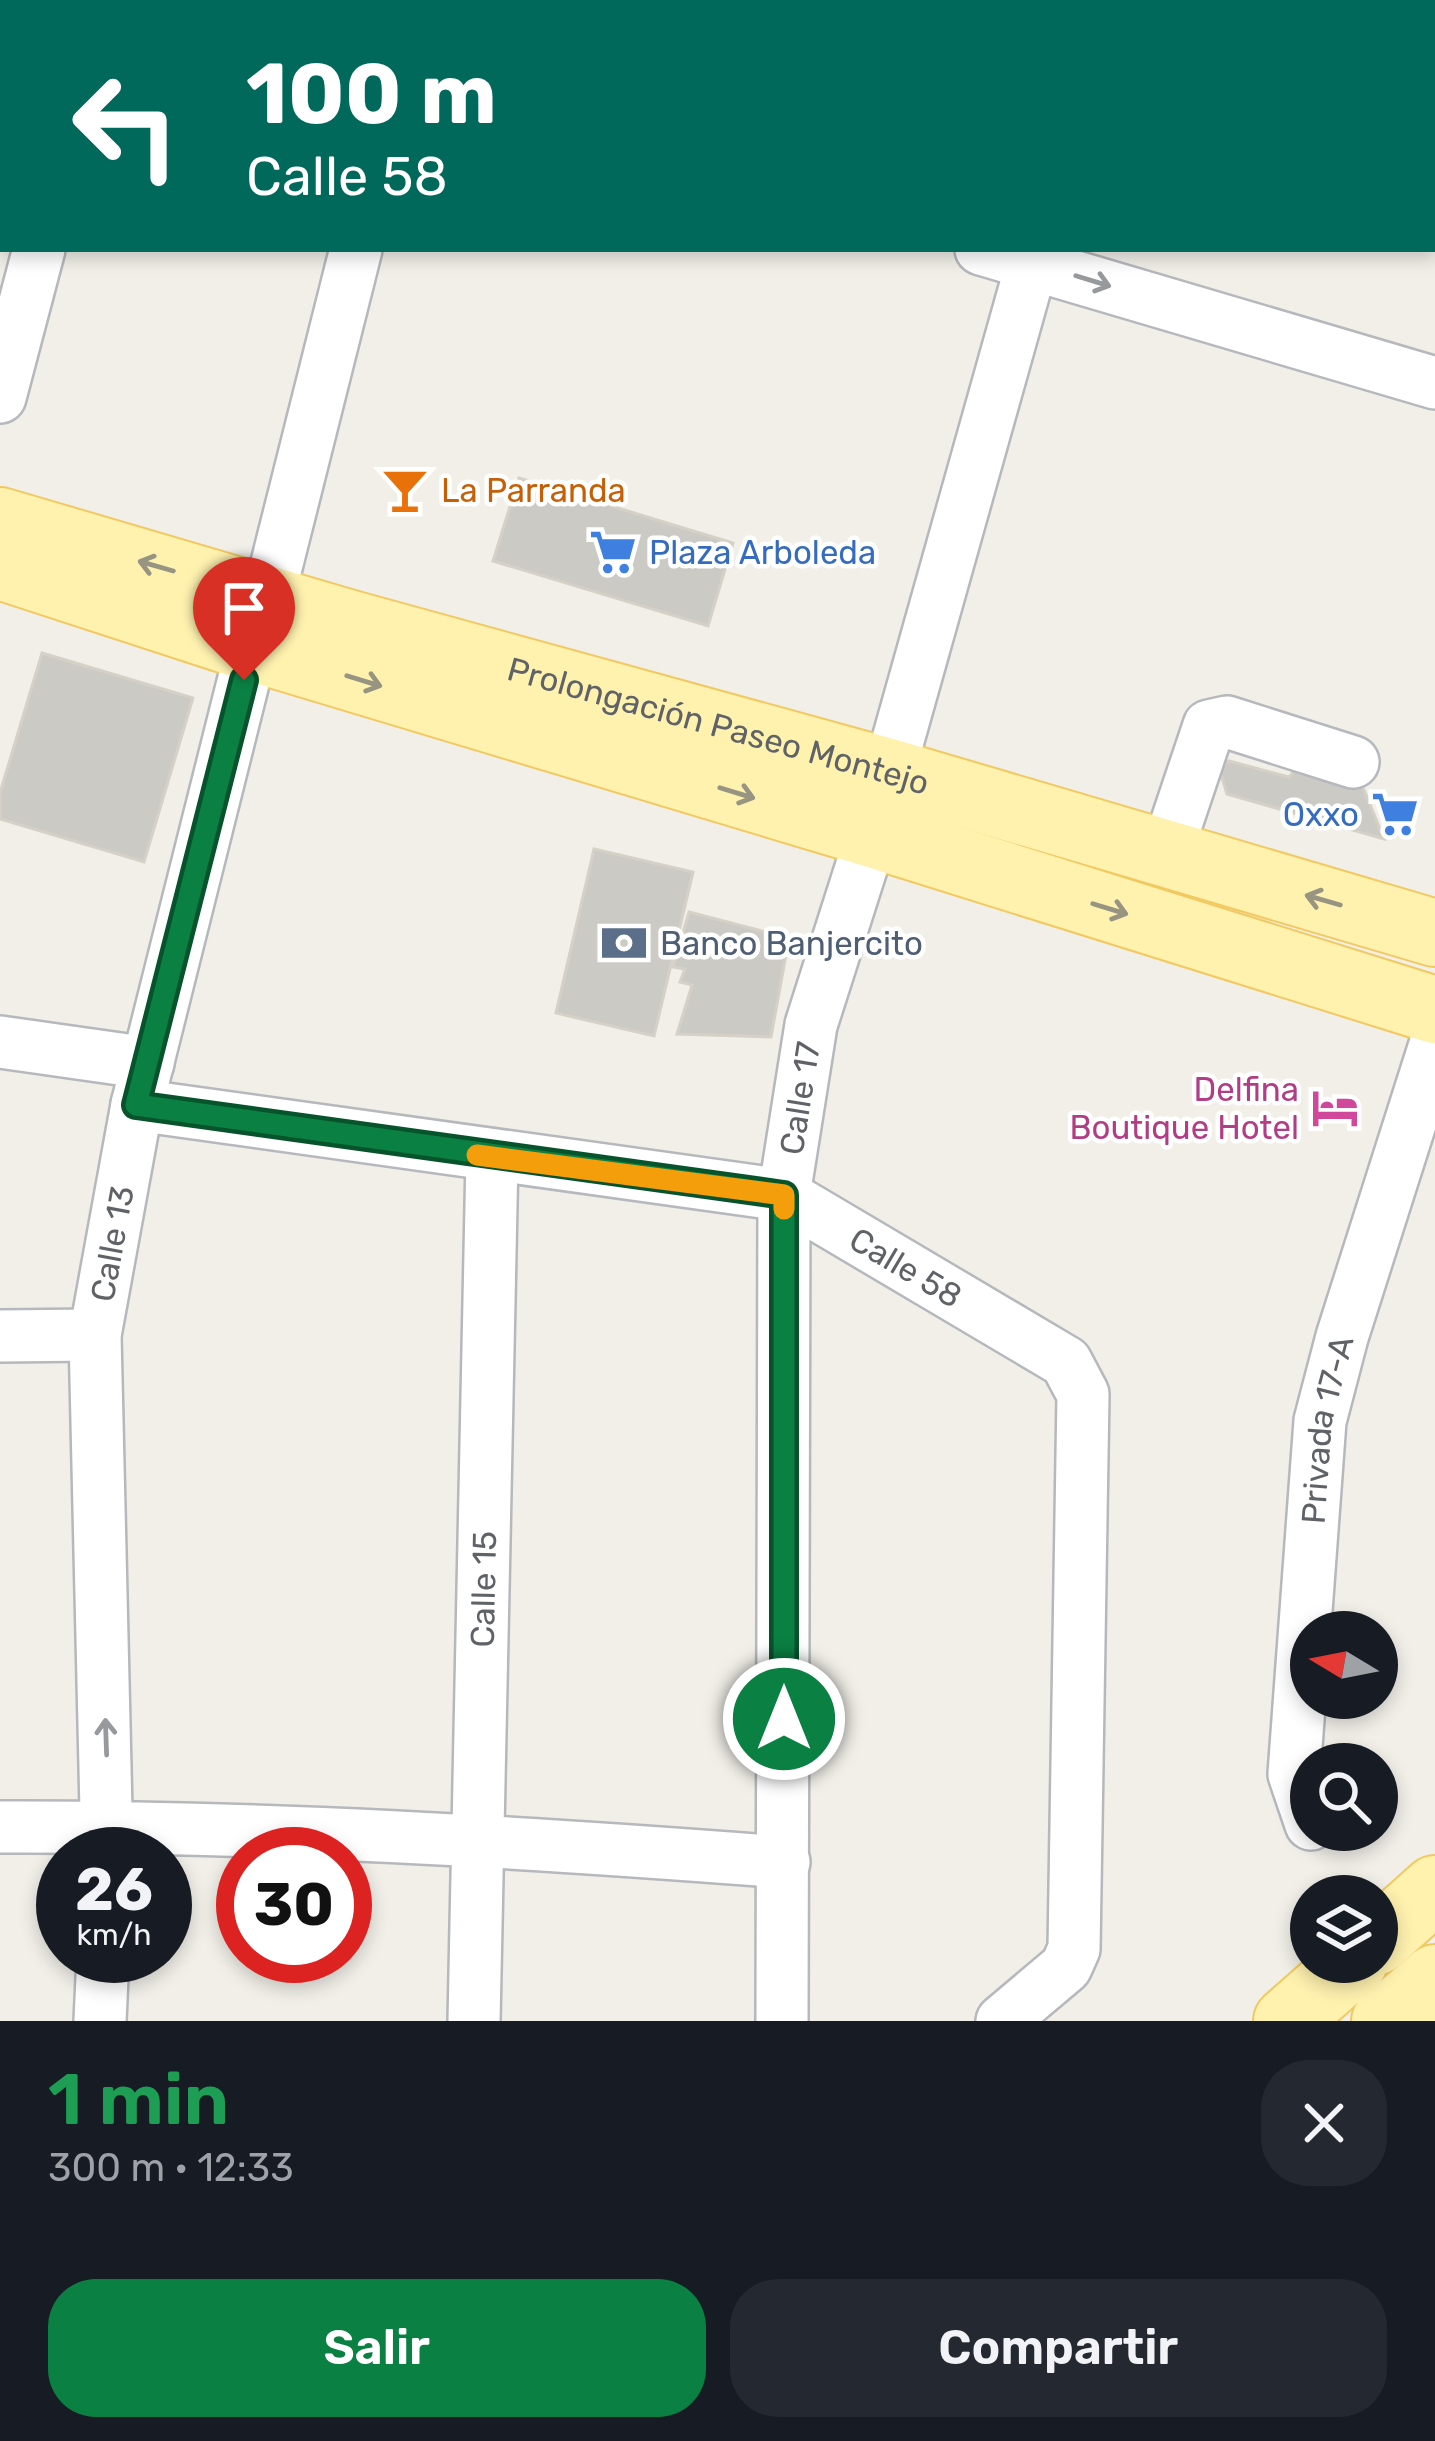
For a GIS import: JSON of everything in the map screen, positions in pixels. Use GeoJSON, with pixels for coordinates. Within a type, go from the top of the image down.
{"type":"FeatureCollection","features":[{"type":"Feature","properties":{"kind":"main road","name":"Prolongación Paseo Montejo"},"geometry":{"type":"LineString","coordinates":[[0,520],[260,623],[872,834],[1435,1010]]}},
{"type":"Feature","properties":{"kind":"main road","name":"Prolongación Paseo Montejo"},"geometry":{"type":"LineString","coordinates":[[0,566],[90,596],[260,623],[889,772],[1435,933]]}},
{"type":"Feature","properties":{"kind":"main road"},"geometry":{"type":"LineString","coordinates":[[1398,1922],[1435,1889]]}},
{"type":"Feature","properties":{"kind":"main road"},"geometry":{"type":"LineString","coordinates":[[1287,2021],[1330,1983]]}},
{"type":"Feature","properties":{"kind":"street"},"geometry":{"type":"LineString","coordinates":[[0,397],[39,252]]}},
{"type":"Feature","properties":{"kind":"street","name":"Calle 13"},"geometry":{"type":"LineString","coordinates":[[108,1827],[95,1335],[142,1084],[355,252]]}},
{"type":"Feature","properties":{"kind":"street"},"geometry":{"type":"LineString","coordinates":[[1004,252],[1034,256],[1435,383]]}},
{"type":"Feature","properties":{"kind":"street"},"geometry":{"type":"LineString","coordinates":[[889,772],[1034,256]]}},
{"type":"Feature","properties":{"kind":"street","name":"Prolongación Paseo Montejo"},"geometry":{"type":"LineString","coordinates":[[0,583],[90,596]]}},
{"type":"Feature","properties":{"kind":"street"},"geometry":{"type":"LineString","coordinates":[[1166,854],[1209,726],[1227,722],[1353,762]]}},
{"type":"Feature","properties":{"kind":"street","name":"Calle 17"},"geometry":{"type":"LineString","coordinates":[[782,2021],[784,1195],[811,1025],[872,834]]}},
{"type":"Feature","properties":{"kind":"street","name":"Calle 58"},"geometry":{"type":"LineString","coordinates":[[0,1042],[142,1084],[493,1157],[784,1195],[1066,1362],[1083,1394],[1074,1948],[1066,1967],[1002,2021]]}},
{"type":"Feature","properties":{"kind":"street","name":"Privada 17-A"},"geometry":{"type":"LineString","coordinates":[[1296,1743],[1320,1421],[1435,1046]]}},
{"type":"Feature","properties":{"kind":"street","name":"Calle 15"},"geometry":{"type":"LineString","coordinates":[[473,2021],[493,1157]]}},
{"type":"Feature","properties":{"kind":"street"},"geometry":{"type":"LineString","coordinates":[[0,1336],[95,1335]]}},
{"type":"Feature","properties":{"kind":"street"},"geometry":{"type":"LineString","coordinates":[[0,1827],[36,1831]]}},
{"type":"Feature","properties":{"kind":"street"},"geometry":{"type":"LineString","coordinates":[[192,1840],[478,1838],[784,1862]]}},
{"type":"Feature","properties":{"kind":"street"},"geometry":{"type":"LineString","coordinates":[[100,2021],[102,1983]]}},
{"type":"Feature","properties":{"kind":"building","name":"Plaza Arboleda"},"geometry":{"type":"Polygon","coordinates":[[[519,478],[733,543],[708,626],[493,561],[519,478]]]}},
{"type":"Feature","properties":{"kind":"building"},"geometry":{"type":"Polygon","coordinates":[[[42,653],[193,698],[144,862],[0,819],[0,793],[42,653]]]}},
{"type":"Feature","properties":{"kind":"building"},"geometry":{"type":"Polygon","coordinates":[[[1229,761],[1289,777],[1303,761],[1358,775],[1384,839],[1227,794],[1219,768],[1229,761]]]}},
{"type":"Feature","properties":{"kind":"building","name":"Banco Banjercito"},"geometry":{"type":"Polygon","coordinates":[[[594,849],[693,872],[654,1036],[556,1013],[594,849]]]}},
{"type":"Feature","properties":{"kind":"building"},"geometry":{"type":"Polygon","coordinates":[[[689,912],[789,938],[771,1037],[677,1034],[692,985],[680,982],[685,969],[673,967],[689,912]]]}},
{"type":"Feature","properties":{"kind":"slow traffic"},"geometry":{"type":"LineString","coordinates":[[477,1155],[784,1195],[784,1209]]}},
{"type":"Feature","properties":{"kind":"place","name":"La Parranda"},"geometry":{"type":"Point","coordinates":[405,490]}},
{"type":"Feature","properties":{"kind":"place","name":"Plaza Arboleda"},"geometry":{"type":"Point","coordinates":[613,552]}},
{"type":"Feature","properties":{"kind":"place","name":"Oxxo"},"geometry":{"type":"Point","coordinates":[1395,814]}},
{"type":"Feature","properties":{"kind":"place","name":"Banco Banjercito"},"geometry":{"type":"Point","coordinates":[624,943]}},
{"type":"Feature","properties":{"kind":"place","name":"Delfina Boutique Hotel"},"geometry":{"type":"Point","coordinates":[1335,1108]}},
{"type":"Feature","properties":{"kind":"route"},"geometry":{"type":"LineString","coordinates":[[244,680],[136,1105],[784,1195],[784,1719]]}}]}
